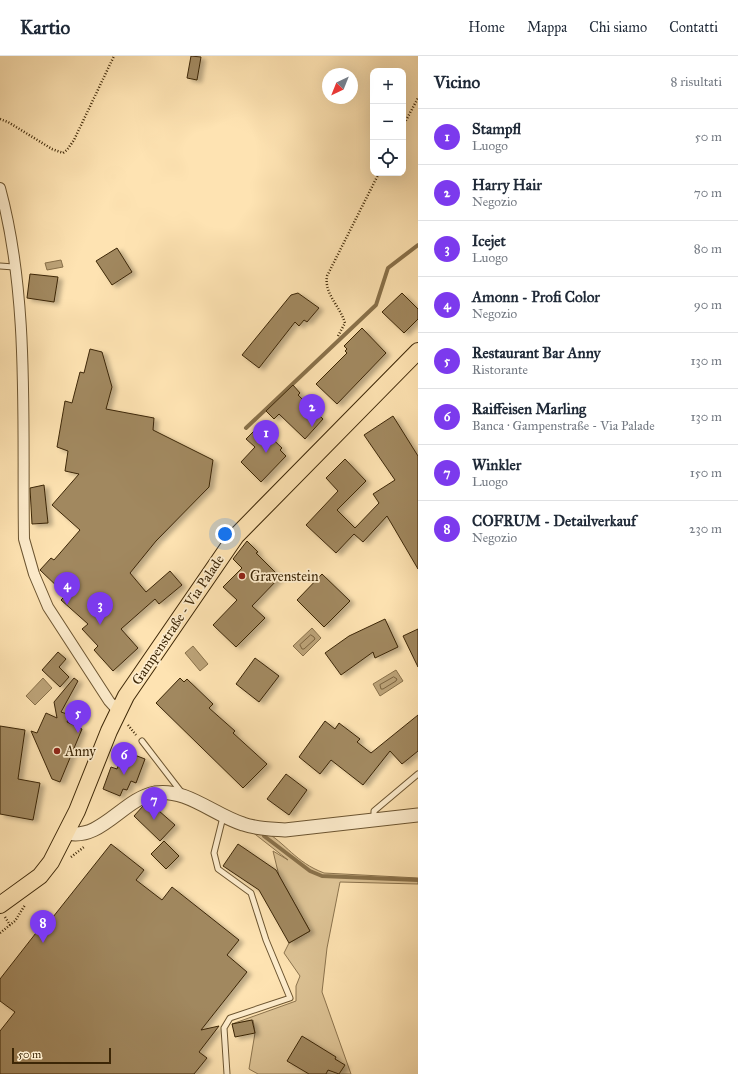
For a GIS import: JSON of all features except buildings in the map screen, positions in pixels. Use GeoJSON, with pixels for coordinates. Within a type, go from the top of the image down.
{"type":"FeatureCollection","features":[{"type":"Feature","properties":{"kind":"main road","name":"Gampenstraße - Via Palade"},"geometry":{"type":"LineString","coordinates":[[0,905],[40,876],[51,862],[67,833],[118,711],[209,573],[244,526],[418,351]]}},
{"type":"Feature","properties":{"kind":"main road","name":"Gampenstraße - Via Palade"},"geometry":{"type":"LineString","coordinates":[[0,892],[22,888]]}},
{"type":"Feature","properties":{"kind":"street"},"geometry":{"type":"LineString","coordinates":[[0,188],[10,235],[20,326],[24,539],[34,574],[48,607],[109,702],[118,711]]}},
{"type":"Feature","properties":{"kind":"street"},"geometry":{"type":"LineString","coordinates":[[67,833],[83,834],[93,830],[140,797],[156,793],[171,792],[242,824],[263,829],[285,830],[418,815]]}},
{"type":"Feature","properties":{"kind":"lane"},"geometry":{"type":"LineString","coordinates":[[0,266],[14,267]]}},
{"type":"Feature","properties":{"kind":"lane"},"geometry":{"type":"LineString","coordinates":[[142,741],[185,797]]}},
{"type":"Feature","properties":{"kind":"lane"},"geometry":{"type":"LineString","coordinates":[[374,820],[374,811],[418,774]]}},
{"type":"Feature","properties":{"kind":"lane"},"geometry":{"type":"LineString","coordinates":[[223,816],[214,852],[218,869],[251,893],[266,940],[290,998],[230,1018],[224,1028],[227,1074]]}},
{"type":"Feature","properties":{"kind":"path"},"geometry":{"type":"LineString","coordinates":[[0,119],[8,122],[52,149],[63,153],[74,140],[114,56]]}},
{"type":"Feature","properties":{"kind":"path"},"geometry":{"type":"LineString","coordinates":[[406,120],[418,98]]}},
{"type":"Feature","properties":{"kind":"path"},"geometry":{"type":"LineString","coordinates":[[338,336],[345,323],[342,314],[329,293],[326,284],[327,276],[377,176]]}},
{"type":"Feature","properties":{"kind":"path"},"geometry":{"type":"LineString","coordinates":[[118,711],[123,720],[142,741]]}},
{"type":"Feature","properties":{"kind":"shaded area"},"geometry":{"type":"Polygon","coordinates":[[[242,824],[261,829],[279,841],[306,864],[324,873],[418,878],[418,884],[340,882],[327,948],[322,992],[351,1074],[258,1074],[249,1069],[255,1033],[253,1020],[232,1024],[296,1001],[296,986],[300,976],[284,953],[289,943],[310,931],[279,876],[273,851],[288,860],[242,824]]]}},
{"type":"Feature","properties":{"kind":"water"},"geometry":{"type":"Polygon","coordinates":[[[61,260],[63,267],[47,270],[45,263],[61,260]]]}},
{"type":"Feature","properties":{"kind":"water"},"geometry":{"type":"Polygon","coordinates":[[[312,628],[321,638],[303,656],[293,646],[312,628]]]}},
{"type":"Feature","properties":{"kind":"water"},"geometry":{"type":"Polygon","coordinates":[[[193,646],[208,664],[200,671],[185,653],[193,646]]]}},
{"type":"Feature","properties":{"kind":"water"},"geometry":{"type":"Polygon","coordinates":[[[396,670],[403,681],[380,696],[373,684],[396,670]]]}},
{"type":"Feature","properties":{"kind":"water"},"geometry":{"type":"Polygon","coordinates":[[[43,678],[52,688],[35,705],[26,696],[43,678]]]}},
{"type":"Feature","properties":{"kind":"waterway"},"geometry":{"type":"LineString","coordinates":[[246,428],[376,305],[388,268],[418,245]]}},
{"type":"Feature","properties":{"kind":"waterway"},"geometry":{"type":"LineString","coordinates":[[264,836],[310,871],[322,876],[418,880]]}},
{"type":"Feature","properties":{"kind":"place","name":"Harry Hair"},"geometry":{"type":"Point","coordinates":[312,427]}},
{"type":"Feature","properties":{"kind":"place","name":"Stampfl"},"geometry":{"type":"Point","coordinates":[266,453]}},
{"type":"Feature","properties":{"kind":"place","name":"Gravenstein"},"geometry":{"type":"Point","coordinates":[242,576]}},
{"type":"Feature","properties":{"kind":"place","name":"Amonn - Profi Color"},"geometry":{"type":"Point","coordinates":[67,605]}},
{"type":"Feature","properties":{"kind":"place","name":"Icejet"},"geometry":{"type":"Point","coordinates":[100,625]}},
{"type":"Feature","properties":{"kind":"place","name":"Restaurant Bar Anny"},"geometry":{"type":"Point","coordinates":[78,733]}},
{"type":"Feature","properties":{"kind":"place","name":"Anny"},"geometry":{"type":"Point","coordinates":[57,751]}},
{"type":"Feature","properties":{"kind":"place","name":"Raiffeisen Marling"},"geometry":{"type":"Point","coordinates":[124,775]}},
{"type":"Feature","properties":{"kind":"place","name":"Winkler"},"geometry":{"type":"Point","coordinates":[154,820]}},
{"type":"Feature","properties":{"kind":"place","name":"COFRUM - Detailverkauf"},"geometry":{"type":"Point","coordinates":[43,943]}}]}
